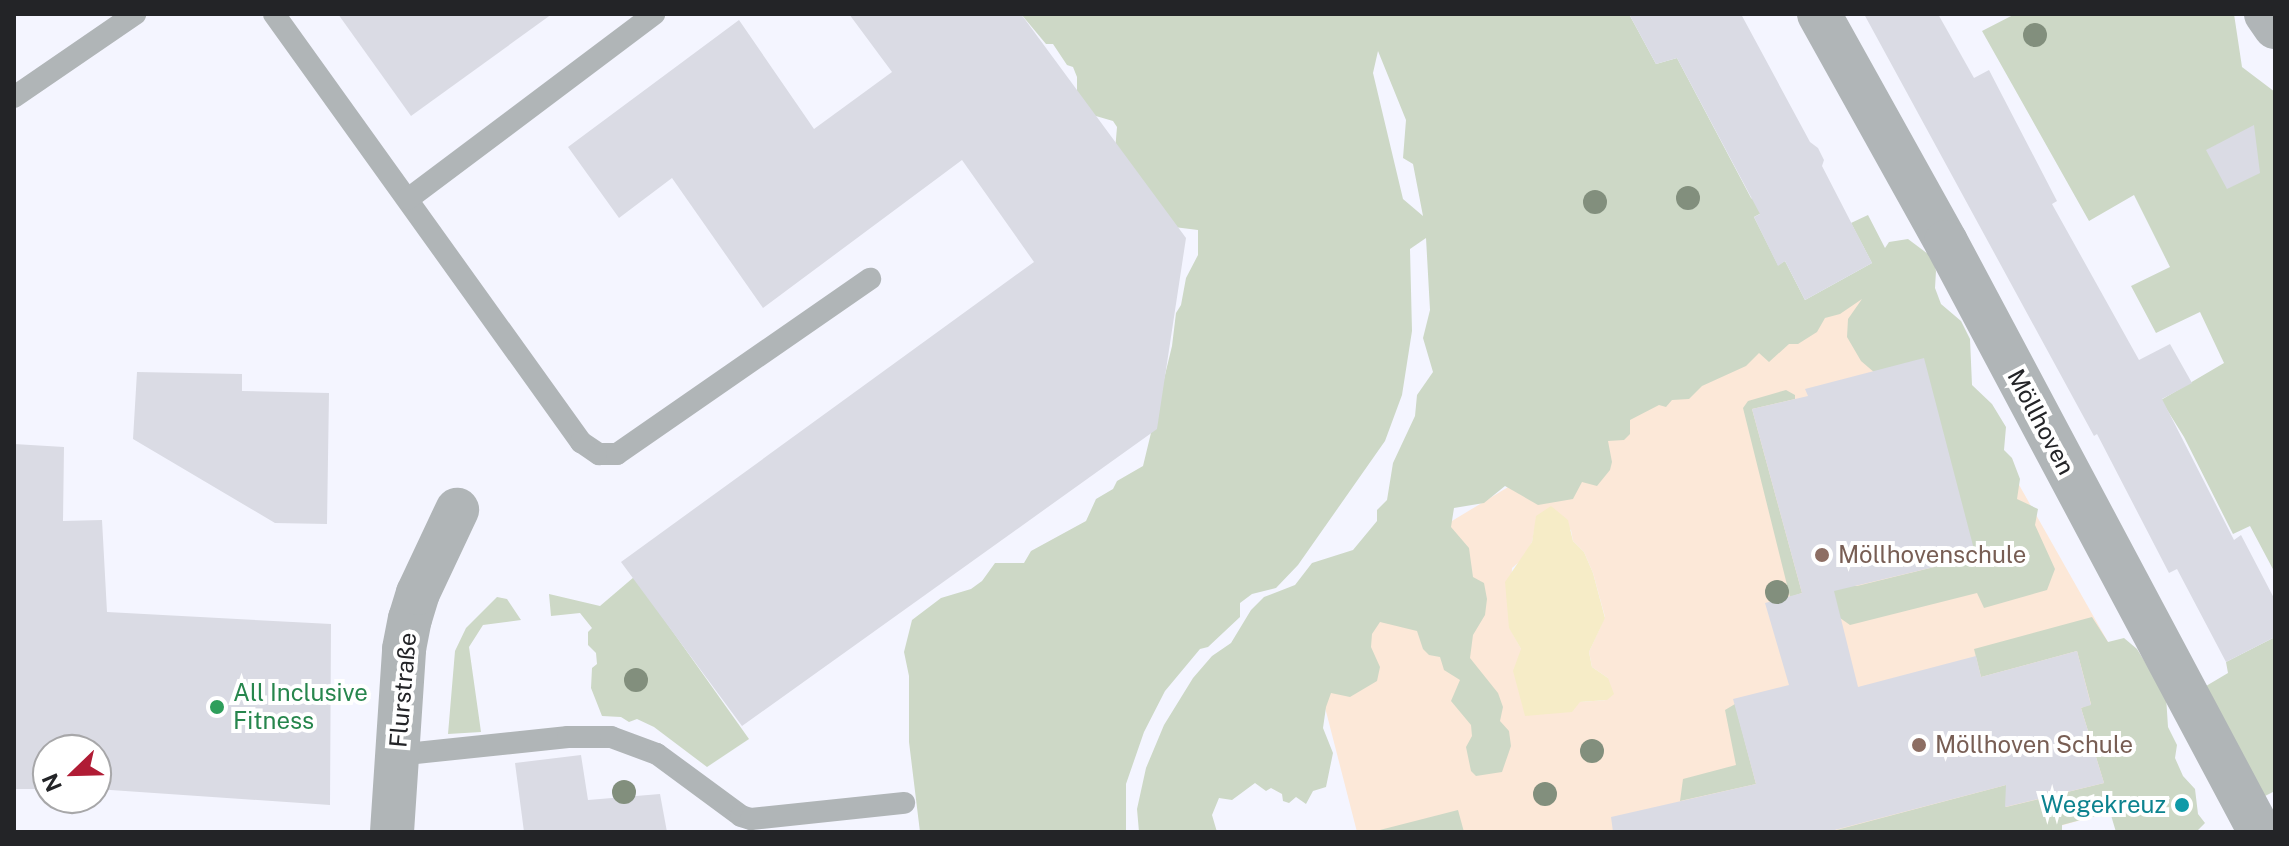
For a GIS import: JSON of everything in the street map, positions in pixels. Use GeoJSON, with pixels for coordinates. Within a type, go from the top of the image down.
{"type":"FeatureCollection","features":[{"type":"Feature","properties":{"kind":"street","name":"Möllhoven"},"geometry":{"type":"LineString","coordinates":[[1819,14],[1946,242],[2260,832]]}},
{"type":"Feature","properties":{"kind":"street","name":"Flurstraße"},"geometry":{"type":"LineString","coordinates":[[392,832],[404,649],[410,619],[418,593],[457,510]]}},
{"type":"Feature","properties":{"kind":"lane"},"geometry":{"type":"LineString","coordinates":[[14,97],[135,14]]}},
{"type":"Feature","properties":{"kind":"lane"},"geometry":{"type":"LineString","coordinates":[[274,14],[581,442],[599,454],[617,454],[870,279]]}},
{"type":"Feature","properties":{"kind":"lane"},"geometry":{"type":"LineString","coordinates":[[408,199],[654,14]]}},
{"type":"Feature","properties":{"kind":"lane"},"geometry":{"type":"LineString","coordinates":[[397,755],[568,737],[611,737],[657,754],[741,816],[751,819],[904,803]]}},
{"type":"Feature","properties":{"kind":"shaded area","name":"Möllhovenschule"},"geometry":{"type":"Polygon","coordinates":[[[1902,278],[2108,642],[2167,796],[2038,832],[1357,832],[1319,684],[1422,539],[1568,451],[1902,278]],[[1537,516],[1532,542],[1524,558],[1512,568],[1509,627],[1521,649],[1580,702],[1607,700],[1608,678],[1592,667],[1589,652],[1605,617],[1593,573],[1584,552],[1573,541],[1571,530],[1537,516]]]}},
{"type":"Feature","properties":{"kind":"green space"},"geometry":{"type":"Polygon","coordinates":[[[1021,14],[1629,14],[1656,64],[1677,58],[1751,198],[1767,210],[1754,217],[1778,265],[1785,261],[1805,300],[1872,263],[1851,223],[1868,215],[1885,248],[1889,242],[1908,239],[1932,257],[1936,271],[1935,288],[1941,304],[1961,321],[1970,339],[1972,385],[1992,404],[2006,427],[2004,450],[2012,458],[2020,479],[2017,499],[2038,509],[2035,525],[2055,569],[2047,590],[1984,608],[1977,593],[1850,625],[1840,618],[1831,585],[1857,586],[1975,557],[1882,379],[1861,361],[1847,337],[1848,319],[1862,299],[1840,314],[1825,318],[1817,332],[1798,344],[1789,344],[1769,362],[1759,353],[1746,366],[1702,386],[1689,399],[1672,400],[1666,407],[1659,405],[1630,420],[1630,434],[1624,440],[1608,441],[1612,462],[1610,470],[1597,486],[1582,482],[1573,499],[1538,505],[1505,486],[1484,503],[1454,508],[1451,527],[1469,548],[1473,577],[1484,583],[1487,599],[1485,615],[1473,635],[1470,658],[1498,693],[1503,707],[1500,721],[1509,731],[1511,746],[1502,772],[1476,776],[1471,771],[1466,747],[1472,736],[1471,725],[1451,701],[1460,680],[1444,670],[1440,657],[1429,655],[1423,649],[1417,631],[1380,622],[1372,634],[1371,647],[1380,667],[1377,681],[1350,697],[1331,693],[1326,707],[1323,728],[1333,753],[1326,787],[1313,791],[1306,804],[1296,797],[1289,803],[1283,801],[1282,794],[1271,788],[1266,791],[1255,783],[1232,800],[1219,798],[1212,815],[1217,832],[1139,832],[1137,809],[1146,768],[1164,725],[1193,678],[1212,656],[1231,643],[1251,610],[1264,597],[1295,585],[1312,563],[1353,550],[1377,521],[1377,510],[1387,500],[1393,463],[1415,416],[1417,395],[1433,372],[1423,338],[1430,310],[1426,238],[1410,249],[1412,331],[1402,395],[1385,441],[1298,565],[1276,588],[1252,594],[1240,603],[1240,617],[1208,647],[1200,649],[1165,691],[1144,732],[1126,784],[1126,832],[920,832],[909,742],[909,676],[904,652],[912,620],[941,598],[971,589],[982,581],[995,563],[1024,563],[1031,551],[1086,521],[1096,499],[1113,489],[1117,481],[1143,466],[1172,346],[1176,313],[1181,305],[1186,278],[1198,255],[1198,230],[1158,225],[1115,151],[1117,127],[1113,121],[1089,114],[1077,93],[1077,77],[1073,67],[1067,65],[1053,44],[1046,44],[1021,14]],[[1378,51],[1373,73],[1403,199],[1423,216],[1413,164],[1403,158],[1406,120],[1378,51]]]}},
{"type":"Feature","properties":{"kind":"green space"},"geometry":{"type":"Polygon","coordinates":[[[2015,14],[2234,14],[2242,67],[2275,92],[2275,573],[2250,526],[2233,534],[2184,437],[2161,400],[2224,363],[2200,312],[2156,333],[2131,286],[2170,267],[2134,195],[2089,221],[1982,31],[2015,14]]]}},
{"type":"Feature","properties":{"kind":"green space"},"geometry":{"type":"Polygon","coordinates":[[[1786,390],[1795,395],[1795,399],[1752,409],[1802,593],[1790,597],[1743,408],[1748,401],[1786,390]]]}},
{"type":"Feature","properties":{"kind":"green space"},"geometry":{"type":"Polygon","coordinates":[[[634,577],[749,739],[707,767],[654,727],[637,719],[629,722],[621,717],[602,716],[591,688],[592,668],[597,664],[596,653],[588,645],[588,632],[592,628],[580,613],[551,616],[549,594],[600,606],[634,577]]]}},
{"type":"Feature","properties":{"kind":"green space"},"geometry":{"type":"Polygon","coordinates":[[[497,597],[507,599],[521,620],[483,625],[469,647],[481,732],[448,734],[455,651],[466,628],[497,597]]]}},
{"type":"Feature","properties":{"kind":"green space"},"geometry":{"type":"Polygon","coordinates":[[[2092,617],[2108,642],[2124,638],[2137,649],[2166,696],[2168,727],[2177,745],[2175,758],[2183,776],[2195,789],[2198,814],[2205,823],[2196,832],[2116,832],[2110,812],[2062,825],[2062,832],[1829,832],[2006,785],[2006,807],[2104,783],[2081,708],[2091,704],[2077,651],[1981,677],[1974,649],[2092,617]]]}},
{"type":"Feature","properties":{"kind":"green space"},"geometry":{"type":"Polygon","coordinates":[[[2275,637],[2275,791],[2257,800],[2201,689],[2228,673],[2226,662],[2275,637]]]}},
{"type":"Feature","properties":{"kind":"green space"},"geometry":{"type":"Polygon","coordinates":[[[1735,704],[1756,784],[1680,801],[1683,779],[1736,765],[1725,710],[1735,704]]]}},
{"type":"Feature","properties":{"kind":"green space"},"geometry":{"type":"Polygon","coordinates":[[[1458,810],[1464,832],[1372,832],[1458,810]]]}},
{"type":"Feature","properties":{"kind":"sand"},"geometry":{"type":"Polygon","coordinates":[[[1551,506],[1568,520],[1573,541],[1584,552],[1593,573],[1605,618],[1589,652],[1592,667],[1608,678],[1614,694],[1607,700],[1580,702],[1572,712],[1525,716],[1513,671],[1521,649],[1509,628],[1505,582],[1532,542],[1536,516],[1551,506]]]}},
{"type":"Feature","properties":{"kind":"building"},"geometry":{"type":"Polygon","coordinates":[[[338,14],[552,14],[411,116],[338,14]]]}},
{"type":"Feature","properties":{"kind":"building"},"geometry":{"type":"Polygon","coordinates":[[[849,14],[1021,14],[1186,238],[1157,429],[742,726],[621,562],[1034,262],[962,160],[763,308],[672,178],[619,218],[568,147],[739,20],[814,129],[892,72],[849,14]]]}},
{"type":"Feature","properties":{"kind":"building"},"geometry":{"type":"Polygon","coordinates":[[[1629,14],[1741,14],[1810,142],[1818,148],[1824,160],[1822,166],[1872,263],[1805,300],[1785,261],[1778,266],[1754,217],[1760,214],[1677,58],[1656,64],[1629,14]]]}},
{"type":"Feature","properties":{"kind":"building"},"geometry":{"type":"Polygon","coordinates":[[[1864,14],[1938,14],[1974,78],[1989,70],[2057,201],[2052,204],[2139,360],[2170,344],[2192,383],[2162,399],[2234,540],[2241,535],[2275,600],[2275,637],[2226,662],[2177,569],[2169,573],[2097,434],[2094,436],[1864,14]]]}},
{"type":"Feature","properties":{"kind":"building"},"geometry":{"type":"Polygon","coordinates":[[[2254,125],[2260,173],[2227,189],[2206,150],[2254,125]]]}},
{"type":"Feature","properties":{"kind":"building"},"geometry":{"type":"Polygon","coordinates":[[[1924,358],[1976,557],[1834,591],[1858,687],[1976,656],[1981,677],[2077,651],[2091,705],[2081,708],[2104,783],[2005,807],[2006,785],[1827,832],[1613,832],[1611,817],[1756,784],[1733,699],[1789,685],[1765,603],[1802,593],[1752,409],[1808,396],[1805,389],[1924,358]]]}},
{"type":"Feature","properties":{"kind":"building"},"geometry":{"type":"Polygon","coordinates":[[[137,372],[242,374],[242,391],[329,393],[327,524],[275,523],[133,439],[137,372]]]}},
{"type":"Feature","properties":{"kind":"building","name":"All Inclusive Fitness"},"geometry":{"type":"Polygon","coordinates":[[[14,444],[64,447],[63,521],[102,520],[107,612],[331,624],[330,805],[112,790],[112,734],[32,734],[32,789],[14,789],[14,444]]]}},
{"type":"Feature","properties":{"kind":"building"},"geometry":{"type":"Polygon","coordinates":[[[581,755],[588,800],[660,794],[667,832],[524,832],[515,763],[581,755]]]}},
{"type":"Feature","properties":{"kind":"place","name":"Möllhovenschule"},"geometry":{"type":"Point","coordinates":[1822,555]}},
{"type":"Feature","properties":{"kind":"place","name":"All Inclusive Fitness"},"geometry":{"type":"Point","coordinates":[217,707]}},
{"type":"Feature","properties":{"kind":"place","name":"Möllhoven Schule"},"geometry":{"type":"Point","coordinates":[1919,745]}},
{"type":"Feature","properties":{"kind":"place","name":"Wegekreuz"},"geometry":{"type":"Point","coordinates":[2182,805]}}]}
